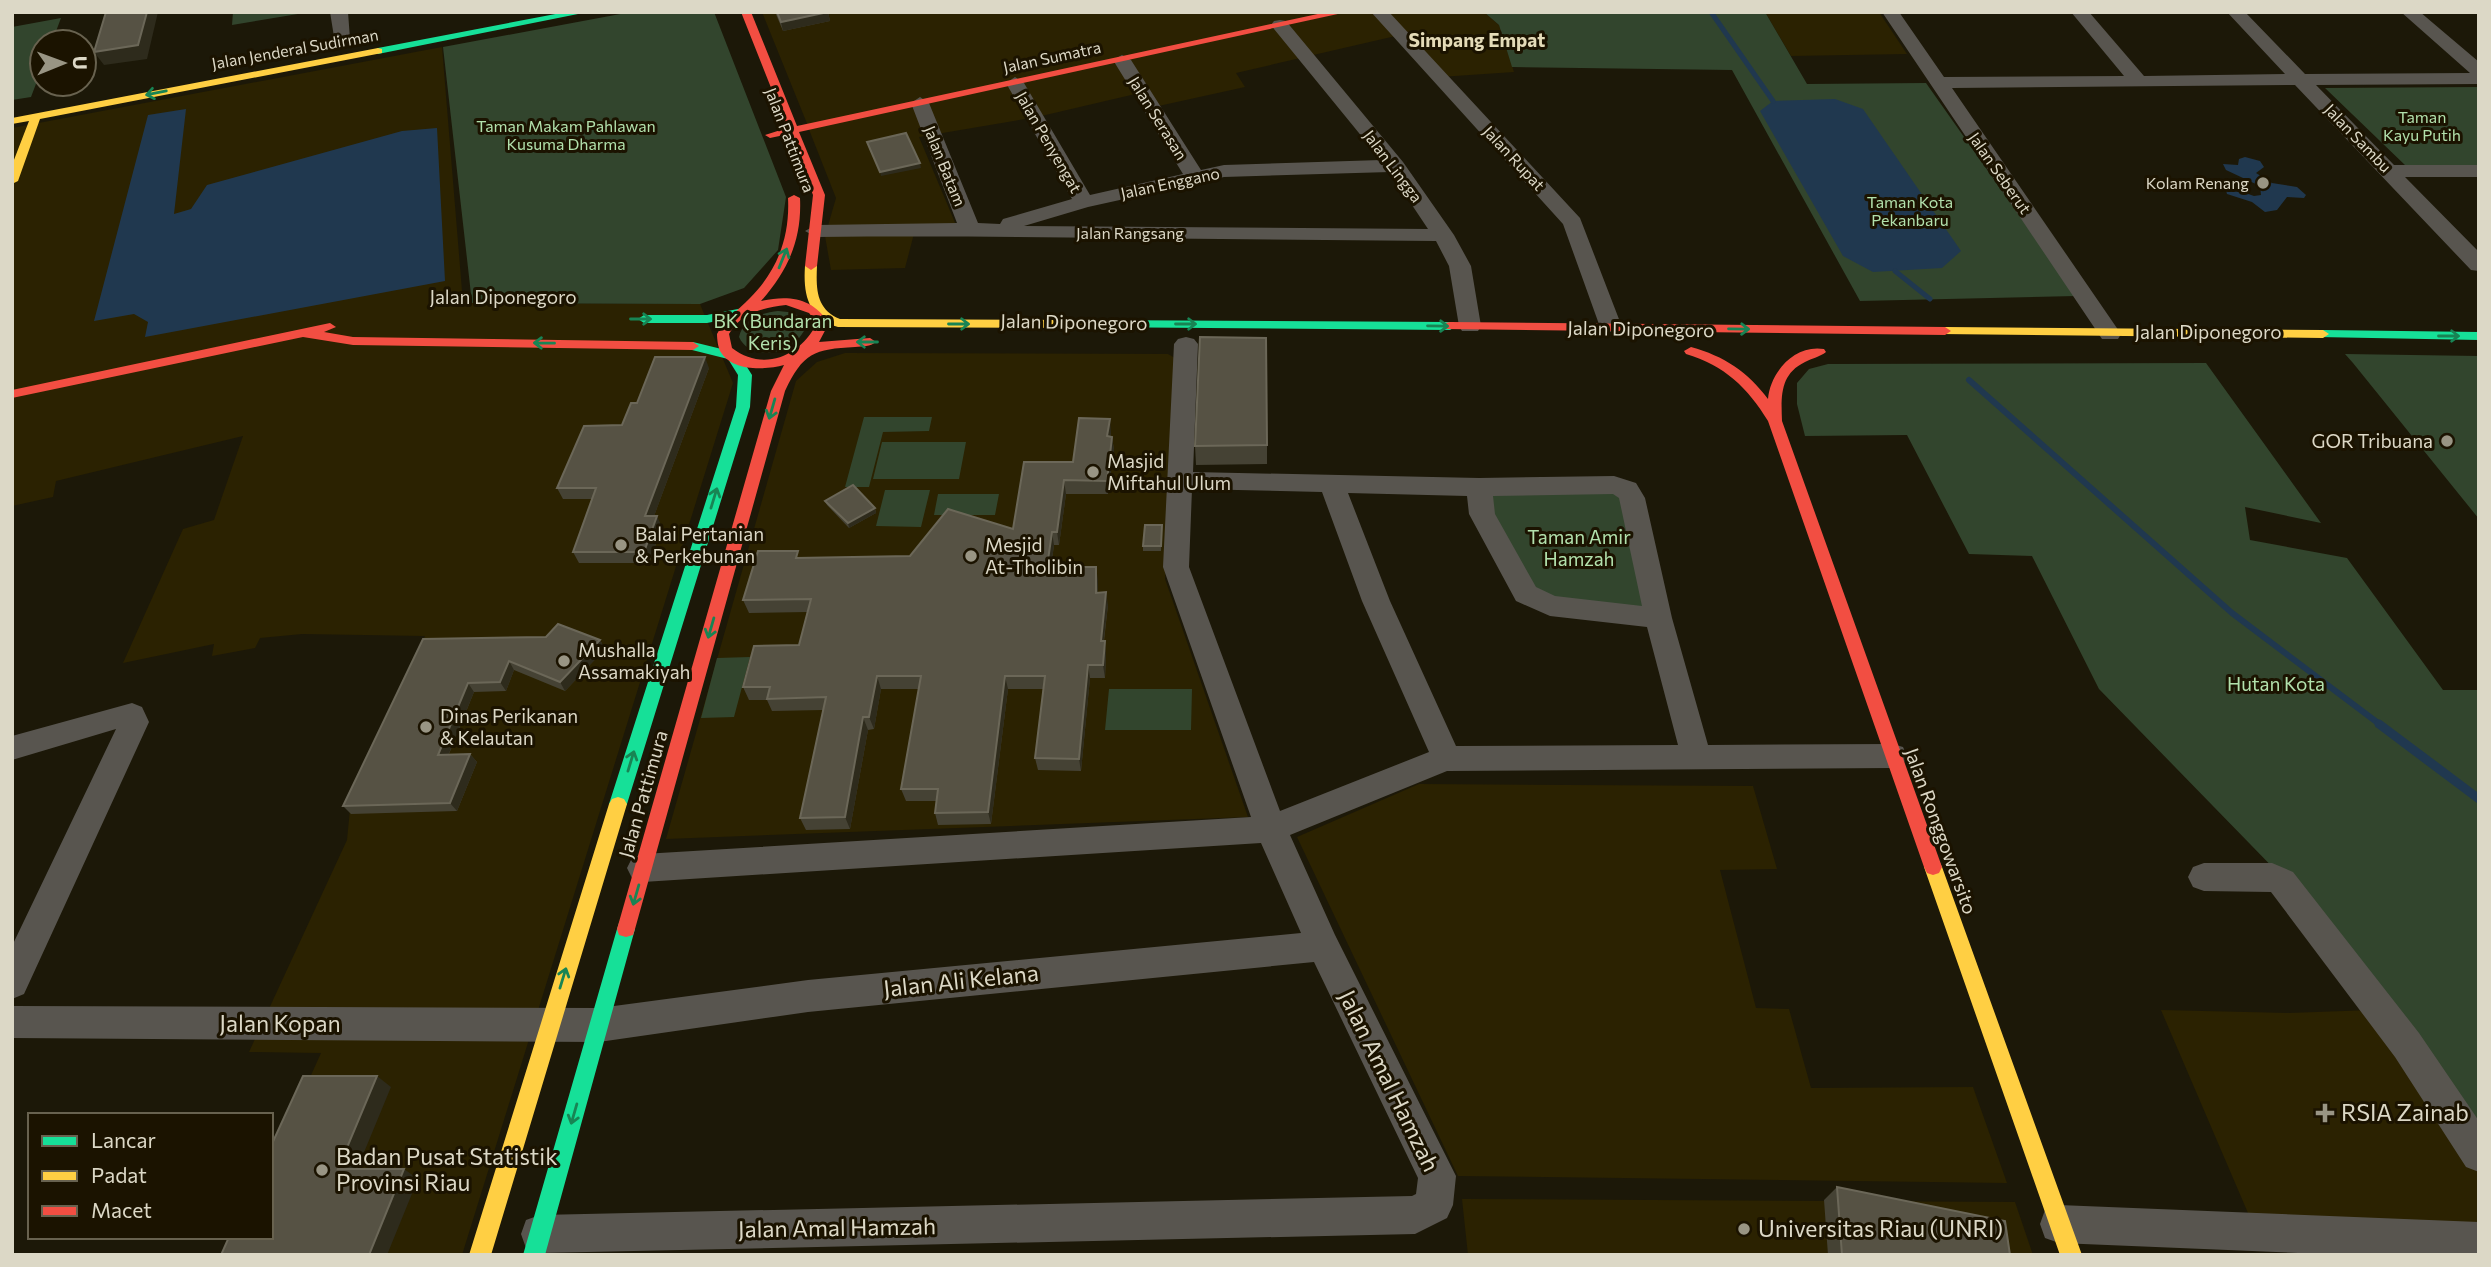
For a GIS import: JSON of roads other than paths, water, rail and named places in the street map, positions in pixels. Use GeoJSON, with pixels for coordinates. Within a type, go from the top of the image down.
{"type":"FeatureCollection","features":[{"type":"Feature","properties":{"kind":"main road"},"geometry":{"type":"LineString","coordinates":[[218,74],[337,45],[521,12]]}},
{"type":"Feature","properties":{"kind":"main road"},"geometry":{"type":"LineString","coordinates":[[337,45],[556,12]]}},
{"type":"Feature","properties":{"kind":"main road","name":"Jalan Jenderal Sudirman"},"geometry":{"type":"LineString","coordinates":[[12,107],[218,74],[312,66],[583,12]]}},
{"type":"Feature","properties":{"kind":"main road","name":"Jalan Pattimura"},"geometry":{"type":"LineString","coordinates":[[746,12],[818,195],[808,290],[819,314]]}},
{"type":"Feature","properties":{"kind":"main road","name":"Jalan Sumatra"},"geometry":{"type":"LineString","coordinates":[[770,136],[1342,12]]}},
{"type":"Feature","properties":{"kind":"main road","name":"Jalan Jenderal Sudirman"},"geometry":{"type":"LineString","coordinates":[[12,121],[218,74],[254,58]]}},
{"type":"Feature","properties":{"kind":"main road"},"geometry":{"type":"LineString","coordinates":[[12,181],[36,116]]}},
{"type":"Feature","properties":{"kind":"main road","name":"Jalan Pattimura"},"geometry":{"type":"LineString","coordinates":[[743,312],[771,285],[786,251],[796,215],[790,187]]}},
{"type":"Feature","properties":{"kind":"main road"},"geometry":{"type":"LineString","coordinates":[[733,356],[723,345],[722,336],[733,319],[755,306],[787,301],[801,303],[819,314],[823,323],[822,332],[805,351]]}},
{"type":"Feature","properties":{"kind":"main road"},"geometry":{"type":"LineString","coordinates":[[623,318],[707,319],[743,312]]}},
{"type":"Feature","properties":{"kind":"main road","name":"Jalan Diponegoro"},"geometry":{"type":"LineString","coordinates":[[819,314],[838,323],[851,324],[1389,325],[2479,337]]}},
{"type":"Feature","properties":{"kind":"main road"},"geometry":{"type":"LineString","coordinates":[[12,394],[345,323]]}},
{"type":"Feature","properties":{"kind":"main road"},"geometry":{"type":"LineString","coordinates":[[1389,325],[1391,346]]}},
{"type":"Feature","properties":{"kind":"main road"},"geometry":{"type":"LineString","coordinates":[[305,333],[353,341],[698,346],[751,362],[765,363],[825,344],[884,342]]}},
{"type":"Feature","properties":{"kind":"main road"},"geometry":{"type":"LineString","coordinates":[[2399,336],[2415,355]]}},
{"type":"Feature","properties":{"kind":"main road","name":"Jalan Pattimura"},"geometry":{"type":"LineString","coordinates":[[537,1244],[778,391],[789,368],[805,351]]}},
{"type":"Feature","properties":{"kind":"main road","name":"Jalan Diponegoro"},"geometry":{"type":"LineString","coordinates":[[1684,351],[1737,352]]}},
{"type":"Feature","properties":{"kind":"main road","name":"Jalan Ronggowarsito"},"geometry":{"type":"LineString","coordinates":[[1684,351],[1721,359],[1744,374],[1761,395],[1775,421],[2065,1239]]}},
{"type":"Feature","properties":{"kind":"main road","name":"Jalan Ronggowarsito"},"geometry":{"type":"LineString","coordinates":[[1775,421],[1773,396],[1783,368],[1794,359],[1826,352],[1784,352]]}},
{"type":"Feature","properties":{"kind":"main road","name":"Jalan Pattimura"},"geometry":{"type":"LineString","coordinates":[[480,1255],[548,1026],[743,407],[745,376],[733,356]]}},
{"type":"Feature","properties":{"kind":"street"},"geometry":{"type":"LineString","coordinates":[[337,45],[339,12]]}},
{"type":"Feature","properties":{"kind":"street","name":"Jalan Rupat"},"geometry":{"type":"LineString","coordinates":[[1379,12],[1573,222],[1611,327]]}},
{"type":"Feature","properties":{"kind":"street","name":"Jalan Seberut"},"geometry":{"type":"LineString","coordinates":[[1890,12],[2110,334]]}},
{"type":"Feature","properties":{"kind":"street"},"geometry":{"type":"LineString","coordinates":[[2080,12],[2137,79]]}},
{"type":"Feature","properties":{"kind":"street","name":"Jalan Sambu"},"geometry":{"type":"LineString","coordinates":[[2235,12],[2479,265]]}},
{"type":"Feature","properties":{"kind":"street"},"geometry":{"type":"LineString","coordinates":[[2409,12],[2479,71]]}},
{"type":"Feature","properties":{"kind":"street","name":"Jalan Lingga"},"geometry":{"type":"LineString","coordinates":[[1280,25],[1396,166],[1443,235],[1460,267],[1470,326]]}},
{"type":"Feature","properties":{"kind":"street","name":"Jalan Serasan"},"geometry":{"type":"LineString","coordinates":[[1122,60],[1194,176]]}},
{"type":"Feature","properties":{"kind":"street"},"geometry":{"type":"LineString","coordinates":[[1937,83],[2137,79],[2479,78]]}},
{"type":"Feature","properties":{"kind":"street","name":"Jalan Penyengat"},"geometry":{"type":"LineString","coordinates":[[1015,83],[1084,202]]}},
{"type":"Feature","properties":{"kind":"street","name":"Jalan Batam"},"geometry":{"type":"LineString","coordinates":[[920,103],[980,229]]}},
{"type":"Feature","properties":{"kind":"street","name":"Jalan Enggano"},"geometry":{"type":"LineString","coordinates":[[980,229],[1084,202],[1224,171],[1396,166]]}},
{"type":"Feature","properties":{"kind":"street"},"geometry":{"type":"LineString","coordinates":[[2389,171],[2479,172]]}},
{"type":"Feature","properties":{"kind":"street","name":"Jalan Rangsang"},"geometry":{"type":"LineString","coordinates":[[816,231],[980,229],[1045,233],[1443,235]]}},
{"type":"Feature","properties":{"kind":"street","name":"Jalan Amal Hamzah"},"geometry":{"type":"LineString","coordinates":[[537,1244],[1415,1215],[1434,1205],[1437,1177],[1323,946],[1271,829],[1175,567],[1187,344]]}},
{"type":"Feature","properties":{"kind":"street"},"geometry":{"type":"LineString","coordinates":[[1179,480],[1479,487],[1614,485],[1626,489],[1632,498],[1658,618],[1697,759]]}},
{"type":"Feature","properties":{"kind":"street"},"geometry":{"type":"LineString","coordinates":[[1332,485],[1376,601],[1447,759]]}},
{"type":"Feature","properties":{"kind":"street"},"geometry":{"type":"LineString","coordinates":[[1479,487],[1482,514],[1526,594],[1550,606],[1658,618]]}},
{"type":"Feature","properties":{"kind":"street"},"geometry":{"type":"LineString","coordinates":[[12,748],[120,716],[132,715],[134,722],[12,983]]}},
{"type":"Feature","properties":{"kind":"street"},"geometry":{"type":"LineString","coordinates":[[643,868],[1271,829],[1407,772],[1447,759],[1697,759],[1892,755]]}},
{"type":"Feature","properties":{"kind":"street"},"geometry":{"type":"LineString","coordinates":[[2204,877],[2272,877],[2282,882],[2407,1045],[2479,1154]]}},
{"type":"Feature","properties":{"kind":"street","name":"Jalan Ali Kelana"},"geometry":{"type":"LineString","coordinates":[[548,1026],[599,1025],[808,996],[1323,946]]}},
{"type":"Feature","properties":{"kind":"street","name":"Jalan Kopan"},"geometry":{"type":"LineString","coordinates":[[12,1022],[548,1026]]}},
{"type":"Feature","properties":{"kind":"street"},"geometry":{"type":"LineString","coordinates":[[2065,1239],[2479,1241]]}},
{"type":"Feature","properties":{"kind":"water"},"geometry":{"type":"Polygon","coordinates":[[[1835,99],[1863,109],[1961,251],[1942,268],[1873,272],[1843,256],[1760,111],[1773,101],[1835,99]]]}},
{"type":"Feature","properties":{"kind":"water"},"geometry":{"type":"Polygon","coordinates":[[[186,109],[174,214],[191,209],[207,185],[402,131],[437,128],[445,281],[145,337],[148,322],[134,314],[94,321],[148,115],[186,109]]]}},
{"type":"Feature","properties":{"kind":"water"},"geometry":{"type":"Polygon","coordinates":[[[2245,157],[2260,161],[2264,167],[2256,173],[2272,183],[2297,187],[2306,195],[2304,198],[2287,197],[2277,210],[2265,212],[2252,202],[2227,194],[2226,190],[2231,188],[2254,196],[2261,195],[2260,186],[2226,170],[2223,164],[2238,165],[2239,159],[2245,157]]]}},
{"type":"Feature","properties":{"kind":"waterway"},"geometry":{"type":"LineString","coordinates":[[1711,12],[1773,101]]}},
{"type":"Feature","properties":{"kind":"waterway"},"geometry":{"type":"LineString","coordinates":[[1895,271],[1930,299]]}},
{"type":"Feature","properties":{"kind":"waterway"},"geometry":{"type":"LineString","coordinates":[[1969,380],[2232,613],[2382,726]]}},
{"type":"Feature","properties":{"kind":"waterway"},"geometry":{"type":"LineString","coordinates":[[2379,724],[2479,799]]}},
{"type":"Feature","properties":{"kind":"place","name":"Kolam Renang"},"geometry":{"type":"Point","coordinates":[2263,183]}},
{"type":"Feature","properties":{"kind":"place","name":"GOR Tribuana"},"geometry":{"type":"Point","coordinates":[2447,441]}},
{"type":"Feature","properties":{"kind":"place","name":"Masjid Miftahul Ulum"},"geometry":{"type":"Point","coordinates":[1093,472]}},
{"type":"Feature","properties":{"kind":"place","name":"Balai Pertanian & Perkebunan"},"geometry":{"type":"Point","coordinates":[621,545]}},
{"type":"Feature","properties":{"kind":"place","name":"Mesjid At-Tholibin"},"geometry":{"type":"Point","coordinates":[971,556]}},
{"type":"Feature","properties":{"kind":"place","name":"Mushalla Assamakiyah"},"geometry":{"type":"Point","coordinates":[564,661]}},
{"type":"Feature","properties":{"kind":"place","name":"Dinas Perikanan & Kelautan"},"geometry":{"type":"Point","coordinates":[426,727]}},
{"type":"Feature","properties":{"kind":"place","name":"RSIA Zainab"},"geometry":{"type":"Point","coordinates":[2325,1113]}},
{"type":"Feature","properties":{"kind":"place","name":"Badan Pusat Statistik Provinsi Riau"},"geometry":{"type":"Point","coordinates":[322,1170]}},
{"type":"Feature","properties":{"kind":"place","name":"Universitas Riau (UNRI)"},"geometry":{"type":"Point","coordinates":[1744,1229]}},
{"type":"Feature","properties":{"kind":"district","name":"Simpang Empat"},"geometry":{"type":"Point","coordinates":[1477,40]}},
{"type":"Feature","properties":{"kind":"park label","name":"Taman Kayu Putih"},"geometry":{"type":"Point","coordinates":[2422,126]}},
{"type":"Feature","properties":{"kind":"park label","name":"Taman Makam Pahlawan Kusuma Dharma"},"geometry":{"type":"Point","coordinates":[566,135]}},
{"type":"Feature","properties":{"kind":"park label","name":"Taman Kota Pekanbaru"},"geometry":{"type":"Point","coordinates":[1910,211]}},
{"type":"Feature","properties":{"kind":"park label","name":"BK (Bundaran Keris)"},"geometry":{"type":"Point","coordinates":[773,332]}},
{"type":"Feature","properties":{"kind":"park label","name":"Taman Amir Hamzah"},"geometry":{"type":"Point","coordinates":[1579,548]}},
{"type":"Feature","properties":{"kind":"park label","name":"Hutan Kota"},"geometry":{"type":"Point","coordinates":[2276,684]}}]}
